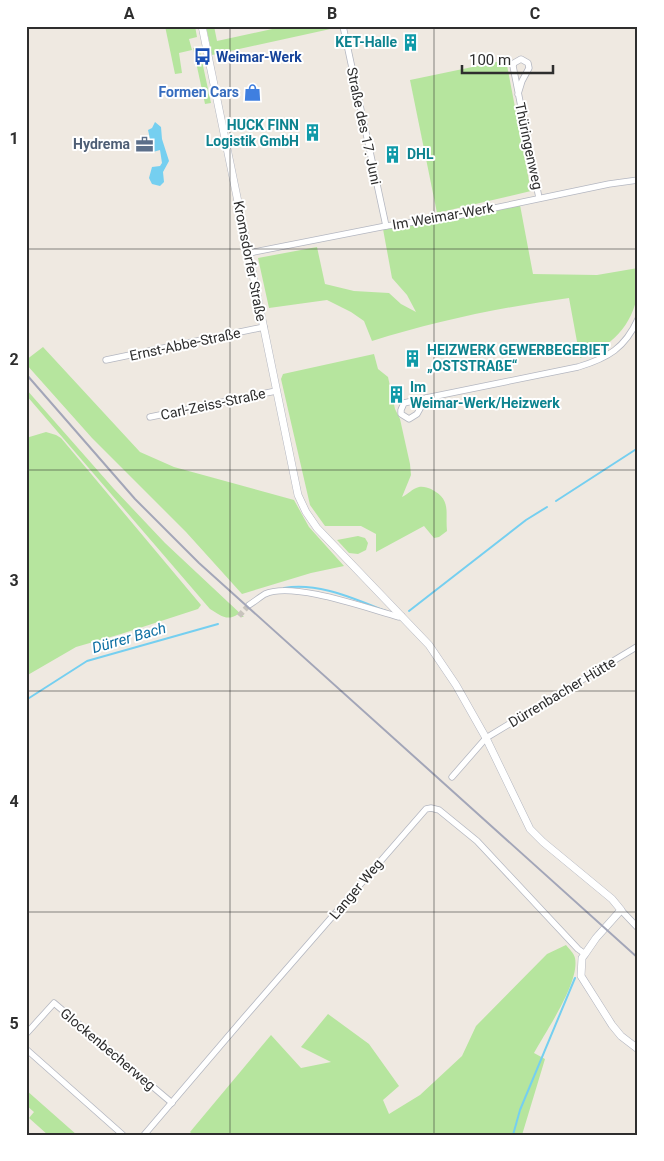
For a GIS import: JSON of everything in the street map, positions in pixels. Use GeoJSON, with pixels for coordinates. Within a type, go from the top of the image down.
{"type":"FeatureCollection","features":[{"type":"Feature","properties":{"kind":"street","name":"Kromsdorfer Straße"},"geometry":{"type":"LineString","coordinates":[[202,26],[298,495],[306,512],[317,528],[402,616]]}},
{"type":"Feature","properties":{"kind":"street","name":"Straße des 17. Juni"},"geometry":{"type":"LineString","coordinates":[[343,26],[386,226]]}},
{"type":"Feature","properties":{"kind":"street","name":"Thüringenweg"},"geometry":{"type":"LineString","coordinates":[[518,94],[529,68],[528,63],[521,59],[514,63],[513,66],[518,94],[539,198]]}},
{"type":"Feature","properties":{"kind":"street","name":"Im Weimar-Werk"},"geometry":{"type":"LineString","coordinates":[[249,253],[386,226],[456,216],[609,184],[638,180]]}},
{"type":"Feature","properties":{"kind":"street"},"geometry":{"type":"LineString","coordinates":[[426,398],[414,417],[409,419],[401,414],[404,403],[426,398],[578,367],[596,361],[622,345],[638,319]]}},
{"type":"Feature","properties":{"kind":"street","name":"Ernst-Abbe-Straße"},"geometry":{"type":"LineString","coordinates":[[106,360],[264,327]]}},
{"type":"Feature","properties":{"kind":"street","name":"Carl-Zeiss-Straße"},"geometry":{"type":"LineString","coordinates":[[150,417],[276,391]]}},
{"type":"Feature","properties":{"kind":"street"},"geometry":{"type":"LineString","coordinates":[[249,605],[266,594],[299,592],[326,597],[398,617],[402,616],[433,652],[456,685],[486,738],[530,829],[612,899],[638,928]]}},
{"type":"Feature","properties":{"kind":"street","name":"Dürrenbacher Hütte"},"geometry":{"type":"LineString","coordinates":[[452,777],[486,738],[638,646]]}},
{"type":"Feature","properties":{"kind":"street","name":"Langer Weg"},"geometry":{"type":"LineString","coordinates":[[144,1135],[242,1019],[426,809],[439,810],[477,841],[578,949],[585,954]]}},
{"type":"Feature","properties":{"kind":"street"},"geometry":{"type":"LineString","coordinates":[[621,910],[596,938],[582,958],[581,976],[612,1025],[621,1036],[638,1049]]}},
{"type":"Feature","properties":{"kind":"street","name":"Glockenbecherweg"},"geometry":{"type":"LineString","coordinates":[[26,1034],[54,1003],[172,1103]]}},
{"type":"Feature","properties":{"kind":"street"},"geometry":{"type":"LineString","coordinates":[[26,1049],[123,1135]]}},
{"type":"Feature","properties":{"kind":"green space"},"geometry":{"type":"Polygon","coordinates":[[[165,26],[195,26],[197,37],[189,39],[192,50],[179,53],[182,73],[175,74],[165,26]]]}},
{"type":"Feature","properties":{"kind":"green space"},"geometry":{"type":"Polygon","coordinates":[[[206,26],[214,26],[217,41],[286,26],[335,26],[335,28],[212,55],[206,26]]]}},
{"type":"Feature","properties":{"kind":"green space"},"geometry":{"type":"Polygon","coordinates":[[[199,47],[211,103],[205,104],[193,48],[199,47]]]}},
{"type":"Feature","properties":{"kind":"green space"},"geometry":{"type":"Polygon","coordinates":[[[506,60],[531,191],[437,213],[410,80],[506,60]]]}},
{"type":"Feature","properties":{"kind":"green space"},"geometry":{"type":"Polygon","coordinates":[[[520,205],[533,274],[597,275],[638,268],[638,291],[631,315],[619,334],[601,348],[580,358],[569,298],[470,315],[372,341],[364,321],[327,300],[269,308],[258,258],[317,247],[325,284],[354,291],[389,293],[401,304],[416,312],[407,295],[392,278],[383,229],[520,205]]]}},
{"type":"Feature","properties":{"kind":"green space"},"geometry":{"type":"Polygon","coordinates":[[[43,347],[140,452],[174,467],[294,500],[309,527],[344,566],[311,573],[242,594],[186,532],[92,438],[26,364],[26,360],[43,347]]]}},
{"type":"Feature","properties":{"kind":"green space"},"geometry":{"type":"Polygon","coordinates":[[[374,354],[378,369],[388,377],[410,464],[411,475],[402,497],[421,487],[438,493],[445,502],[447,531],[434,538],[424,526],[376,552],[376,534],[361,526],[325,526],[310,505],[281,379],[283,374],[374,354]]]}},
{"type":"Feature","properties":{"kind":"green space"},"geometry":{"type":"Polygon","coordinates":[[[26,389],[114,489],[165,543],[244,617],[238,614],[227,618],[210,609],[26,395],[26,389]]]}},
{"type":"Feature","properties":{"kind":"green space"},"geometry":{"type":"Polygon","coordinates":[[[46,432],[61,438],[201,605],[198,609],[76,647],[26,676],[26,438],[46,432]]]}},
{"type":"Feature","properties":{"kind":"green space"},"geometry":{"type":"Polygon","coordinates":[[[358,536],[365,538],[368,543],[366,550],[358,554],[349,553],[337,540],[358,536]]]}},
{"type":"Feature","properties":{"kind":"green space"},"geometry":{"type":"Polygon","coordinates":[[[566,945],[575,958],[575,968],[561,1006],[534,1053],[545,1059],[522,1135],[193,1135],[190,1132],[271,1035],[301,1068],[331,1062],[301,1047],[328,1014],[369,1044],[399,1086],[383,1100],[389,1114],[420,1095],[462,1056],[476,1026],[547,954],[566,945]]]}},
{"type":"Feature","properties":{"kind":"green space"},"geometry":{"type":"Polygon","coordinates":[[[26,1090],[77,1135],[48,1135],[29,1118],[34,1112],[26,1105],[26,1090]]]}},
{"type":"Feature","properties":{"kind":"water"},"geometry":{"type":"Polygon","coordinates":[[[155,122],[161,127],[162,139],[169,161],[163,172],[164,182],[160,186],[152,184],[149,178],[152,167],[160,166],[162,163],[160,150],[153,152],[148,130],[152,128],[155,122]]]}},
{"type":"Feature","properties":{"kind":"waterway","name":"Dürrer Bach"},"geometry":{"type":"LineString","coordinates":[[556,501],[638,448]]}},
{"type":"Feature","properties":{"kind":"waterway","name":"Dürrer Bach"},"geometry":{"type":"LineString","coordinates":[[409,611],[526,520],[547,507]]}},
{"type":"Feature","properties":{"kind":"waterway","name":"Dürrer Bach"},"geometry":{"type":"LineString","coordinates":[[284,588],[310,587],[323,589],[386,611]]}},
{"type":"Feature","properties":{"kind":"waterway","name":"Dürrer Bach"},"geometry":{"type":"LineString","coordinates":[[26,700],[87,661],[218,624]]}},
{"type":"Feature","properties":{"kind":"waterway"},"geometry":{"type":"LineString","coordinates":[[513,1135],[520,1110],[575,978]]}},
{"type":"Feature","properties":{"kind":"tunnel"},"geometry":{"type":"LineString","coordinates":[[239,616],[249,605]]}},
{"type":"Feature","properties":{"kind":"railway"},"geometry":{"type":"LineString","coordinates":[[26,374],[135,499],[199,563],[638,958]]}},
{"type":"Feature","properties":{"kind":"place","name":"KET-Halle"},"geometry":{"type":"Point","coordinates":[411,42]}},
{"type":"Feature","properties":{"kind":"place","name":"Weimar-Werk"},"geometry":{"type":"Point","coordinates":[202,57]}},
{"type":"Feature","properties":{"kind":"place","name":"Formen Cars"},"geometry":{"type":"Point","coordinates":[253,92]}},
{"type":"Feature","properties":{"kind":"place","name":"HUCK FINN Logistik GmbH"},"geometry":{"type":"Point","coordinates":[313,133]}},
{"type":"Feature","properties":{"kind":"place","name":"Hydrema"},"geometry":{"type":"Point","coordinates":[144,144]}},
{"type":"Feature","properties":{"kind":"place","name":"DHL"},"geometry":{"type":"Point","coordinates":[393,154]}},
{"type":"Feature","properties":{"kind":"place","name":"HEIZWERK GEWERBEGEBIET „OSTSTRAßE“"},"geometry":{"type":"Point","coordinates":[413,358]}},
{"type":"Feature","properties":{"kind":"place","name":"Im Weimar-Werk/Heizwerk"},"geometry":{"type":"Point","coordinates":[396,395]}}]}
